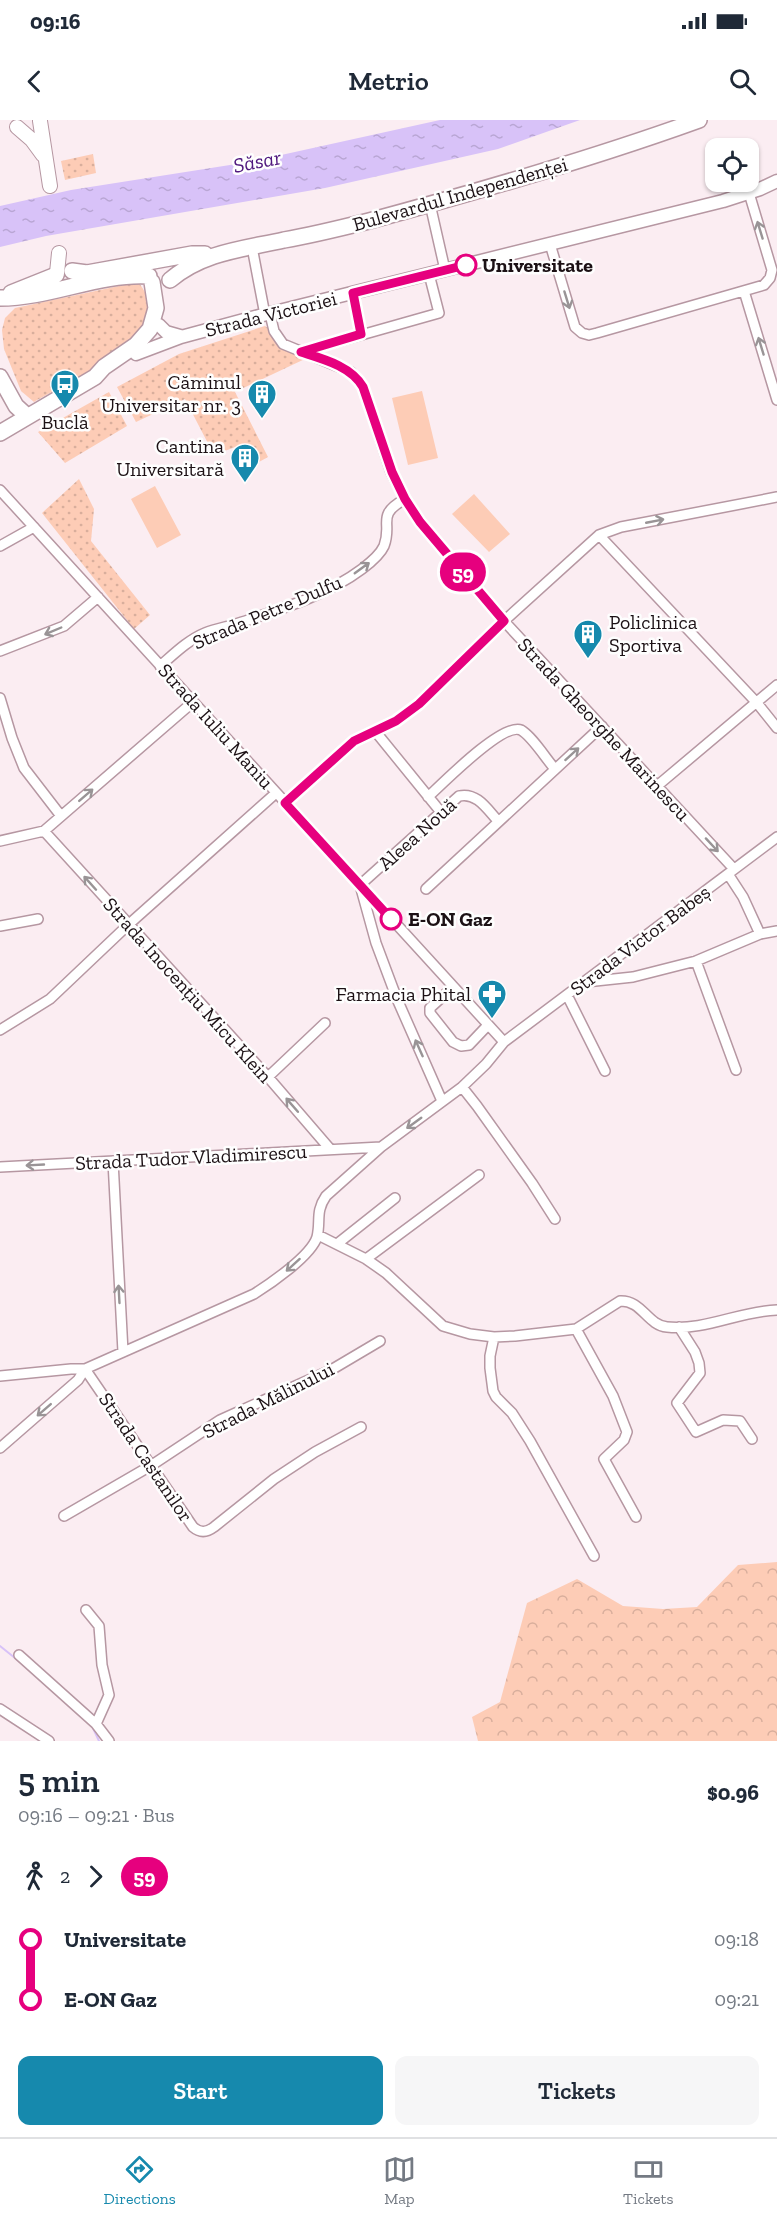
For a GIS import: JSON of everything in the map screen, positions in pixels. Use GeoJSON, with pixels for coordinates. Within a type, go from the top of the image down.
{"type":"FeatureCollection","features":[{"type":"Feature","properties":{"kind":"main road","name":"Bulevardul Independenței"},"geometry":{"type":"LineString","coordinates":[[64,277],[122,277],[159,280],[217,254],[308,236],[430,204],[541,173],[699,120]]}},
{"type":"Feature","properties":{"kind":"main road"},"geometry":{"type":"LineString","coordinates":[[13,123],[30,128],[40,121],[50,186]]}},
{"type":"Feature","properties":{"kind":"main road"},"geometry":{"type":"LineString","coordinates":[[13,123],[32,140],[45,157]]}},
{"type":"Feature","properties":{"kind":"main road","name":"Bulevardul Independenței"},"geometry":{"type":"LineString","coordinates":[[1,299],[18,289],[64,277],[192,254],[217,254]]}},
{"type":"Feature","properties":{"kind":"main road"},"geometry":{"type":"LineString","coordinates":[[159,280],[170,270],[162,264],[184,259],[192,254]]}},
{"type":"Feature","properties":{"kind":"main road"},"geometry":{"type":"LineString","coordinates":[[59,255],[64,277]]}},
{"type":"Feature","properties":{"kind":"main road","name":"Strada Victoriei"},"geometry":{"type":"LineString","coordinates":[[0,433],[136,354],[159,325],[164,306],[159,280]]}},
{"type":"Feature","properties":{"kind":"main road","name":"Strada Victoriei"},"geometry":{"type":"LineString","coordinates":[[99,374],[104,367],[136,345],[150,329],[156,308],[159,280]]}},
{"type":"Feature","properties":{"kind":"main road"},"geometry":{"type":"LineString","coordinates":[[0,377],[16,406],[27,416]]}},
{"type":"Feature","properties":{"kind":"street","name":"Strada Victoriei"},"geometry":{"type":"LineString","coordinates":[[136,354],[181,337],[267,314],[749,194],[777,181]]}},
{"type":"Feature","properties":{"kind":"street"},"geometry":{"type":"LineString","coordinates":[[550,244],[575,327],[589,335],[620,328],[764,285],[770,278],[772,270],[749,194]]}},
{"type":"Feature","properties":{"kind":"street"},"geometry":{"type":"LineString","coordinates":[[430,204],[445,270]]}},
{"type":"Feature","properties":{"kind":"street","name":"Strada Gheorghe Marinescu"},"geometry":{"type":"LineString","coordinates":[[252,247],[267,314],[278,337],[290,348],[351,372],[358,378],[392,472],[405,499],[420,522],[504,621],[657,786],[731,872],[743,897],[768,933]]}},
{"type":"Feature","properties":{"kind":"street"},"geometry":{"type":"LineString","coordinates":[[301,352],[439,313],[429,274]]}},
{"type":"Feature","properties":{"kind":"street"},"geometry":{"type":"LineString","coordinates":[[744,291],[777,400]]}},
{"type":"Feature","properties":{"kind":"street"},"geometry":{"type":"LineString","coordinates":[[353,293],[361,334]]}},
{"type":"Feature","properties":{"kind":"street","name":"Strada Victoriei"},"geometry":{"type":"LineString","coordinates":[[159,325],[166,333],[181,337]]}},
{"type":"Feature","properties":{"kind":"street","name":"Strada Iuliu Maniu"},"geometry":{"type":"LineString","coordinates":[[0,490],[504,1042]]}},
{"type":"Feature","properties":{"kind":"street"},"geometry":{"type":"LineString","coordinates":[[285,803],[354,741],[396,721],[428,695],[504,621],[599,535],[621,527],[776,497]]}},
{"type":"Feature","properties":{"kind":"street","name":"Strada Petre Dulfu"},"geometry":{"type":"LineString","coordinates":[[160,666],[204,633],[289,606],[328,589],[362,570],[375,558],[384,545],[387,514],[393,506],[405,499]]}},
{"type":"Feature","properties":{"kind":"street"},"geometry":{"type":"LineString","coordinates":[[0,546],[34,527]]}},
{"type":"Feature","properties":{"kind":"street"},"geometry":{"type":"LineString","coordinates":[[599,535],[757,703],[777,728]]}},
{"type":"Feature","properties":{"kind":"street"},"geometry":{"type":"LineString","coordinates":[[0,651],[64,626],[98,597]]}},
{"type":"Feature","properties":{"kind":"street"},"geometry":{"type":"LineString","coordinates":[[657,786],[777,685]]}},
{"type":"Feature","properties":{"kind":"street"},"geometry":{"type":"LineString","coordinates":[[0,698],[24,768],[61,816]]}},
{"type":"Feature","properties":{"kind":"street"},"geometry":{"type":"LineString","coordinates":[[0,840],[44,831],[193,702]]}},
{"type":"Feature","properties":{"kind":"street"},"geometry":{"type":"LineString","coordinates":[[426,889],[602,726]]}},
{"type":"Feature","properties":{"kind":"street","name":"Aleea Nouă"},"geometry":{"type":"LineString","coordinates":[[428,797],[495,738],[513,729],[521,730],[555,769]]}},
{"type":"Feature","properties":{"kind":"street"},"geometry":{"type":"LineString","coordinates":[[375,730],[440,811]]}},
{"type":"Feature","properties":{"kind":"street"},"geometry":{"type":"LineString","coordinates":[[0,741],[12,738]]}},
{"type":"Feature","properties":{"kind":"street"},"geometry":{"type":"LineString","coordinates":[[0,1030],[50,999],[128,925],[276,793]]}},
{"type":"Feature","properties":{"kind":"street","name":"Aleea Nouă"},"geometry":{"type":"LineString","coordinates":[[360,885],[459,796],[472,795],[498,821]]}},
{"type":"Feature","properties":{"kind":"street","name":"Strada Inocențiu Micu Klein"},"geometry":{"type":"LineString","coordinates":[[44,831],[268,1077],[330,1149]]}},
{"type":"Feature","properties":{"kind":"street","name":"Strada Victor Babeș"},"geometry":{"type":"LineString","coordinates":[[318,1235],[320,1205],[332,1191],[381,1147],[462,1088],[504,1042],[777,837]]}},
{"type":"Feature","properties":{"kind":"street"},"geometry":{"type":"LineString","coordinates":[[360,885],[376,943],[397,999],[442,1101]]}},
{"type":"Feature","properties":{"kind":"street"},"geometry":{"type":"LineString","coordinates":[[0,926],[38,919]]}},
{"type":"Feature","properties":{"kind":"street"},"geometry":{"type":"LineString","coordinates":[[584,982],[633,977],[696,961],[768,933],[777,941]]}},
{"type":"Feature","properties":{"kind":"street"},"geometry":{"type":"LineString","coordinates":[[696,961],[736,1070]]}},
{"type":"Feature","properties":{"kind":"street"},"geometry":{"type":"LineString","coordinates":[[453,987],[430,1008],[430,1012],[453,1042],[461,1046],[469,1045],[488,1025]]}},
{"type":"Feature","properties":{"kind":"street"},"geometry":{"type":"LineString","coordinates":[[567,994],[605,1071]]}},
{"type":"Feature","properties":{"kind":"street"},"geometry":{"type":"LineString","coordinates":[[268,1077],[325,1023]]}},
{"type":"Feature","properties":{"kind":"street"},"geometry":{"type":"LineString","coordinates":[[462,1088],[532,1183],[555,1219]]}},
{"type":"Feature","properties":{"kind":"street","name":"Strada Tudor Vladimirescu"},"geometry":{"type":"LineString","coordinates":[[0,1167],[381,1147]]}},
{"type":"Feature","properties":{"kind":"street"},"geometry":{"type":"LineString","coordinates":[[112,1161],[123,1352]]}},
{"type":"Feature","properties":{"kind":"street"},"geometry":{"type":"LineString","coordinates":[[366,1259],[479,1175]]}},
{"type":"Feature","properties":{"kind":"street"},"geometry":{"type":"LineString","coordinates":[[337,1244],[395,1198]]}},
{"type":"Feature","properties":{"kind":"street"},"geometry":{"type":"LineString","coordinates":[[0,1376],[85,1369],[254,1294],[298,1261],[318,1235],[366,1259],[405,1289],[443,1326],[470,1334],[494,1337],[576,1329],[616,1303],[626,1300],[644,1310],[656,1323],[679,1328],[724,1321],[756,1312],[777,1310]]}},
{"type":"Feature","properties":{"kind":"street"},"geometry":{"type":"LineString","coordinates":[[679,1328],[699,1363],[700,1373],[677,1403],[696,1432],[723,1420],[740,1421],[752,1438]]}},
{"type":"Feature","properties":{"kind":"street"},"geometry":{"type":"LineString","coordinates":[[576,1329],[612,1396],[627,1432],[624,1440],[604,1459],[636,1517]]}},
{"type":"Feature","properties":{"kind":"street"},"geometry":{"type":"LineString","coordinates":[[494,1337],[490,1368],[496,1397],[512,1413],[530,1441],[594,1556]]}},
{"type":"Feature","properties":{"kind":"street","name":"Strada Mălinului"},"geometry":{"type":"LineString","coordinates":[[64,1516],[152,1466],[220,1420],[331,1370],[380,1341]]}},
{"type":"Feature","properties":{"kind":"street"},"geometry":{"type":"LineString","coordinates":[[0,1448],[78,1380],[85,1369]]}},
{"type":"Feature","properties":{"kind":"street","name":"Strada Castanilor"},"geometry":{"type":"LineString","coordinates":[[85,1369],[197,1531],[203,1532],[214,1527],[274,1479],[315,1452],[361,1427]]}},
{"type":"Feature","properties":{"kind":"street"},"geometry":{"type":"LineString","coordinates":[[86,1610],[98,1622],[102,1665],[109,1695],[96,1724]]}},
{"type":"Feature","properties":{"kind":"street"},"geometry":{"type":"LineString","coordinates":[[19,1655],[96,1724],[109,1741]]}},
{"type":"Feature","properties":{"kind":"street"},"geometry":{"type":"LineString","coordinates":[[0,1709],[50,1741]]}},
{"type":"Feature","properties":{"kind":"green space"},"geometry":{"type":"Polygon","coordinates":[[[93,154],[96,173],[65,180],[61,161],[93,154]]]}},
{"type":"Feature","properties":{"kind":"green space"},"geometry":{"type":"Polygon","coordinates":[[[138,282],[147,296],[150,307],[147,324],[139,335],[96,368],[34,402],[21,391],[4,349],[2,330],[5,318],[15,308],[138,282]]]}},
{"type":"Feature","properties":{"kind":"green space"},"geometry":{"type":"Polygon","coordinates":[[[265,326],[307,358],[235,392],[268,457],[250,467],[238,446],[214,455],[185,399],[136,422],[117,387],[179,354],[265,326]]]}},
{"type":"Feature","properties":{"kind":"green space"},"geometry":{"type":"Polygon","coordinates":[[[422,391],[438,458],[408,465],[392,398],[422,391]]]}},
{"type":"Feature","properties":{"kind":"green space"},"geometry":{"type":"Polygon","coordinates":[[[109,392],[127,426],[65,463],[38,432],[109,392]]]}},
{"type":"Feature","properties":{"kind":"green space"},"geometry":{"type":"Polygon","coordinates":[[[79,479],[94,509],[91,541],[150,615],[134,629],[42,513],[79,479]]]}},
{"type":"Feature","properties":{"kind":"green space"},"geometry":{"type":"Polygon","coordinates":[[[155,486],[181,535],[157,548],[131,499],[155,486]]]}},
{"type":"Feature","properties":{"kind":"green space"},"geometry":{"type":"Polygon","coordinates":[[[474,494],[510,534],[489,552],[452,514],[474,494]]]}},
{"type":"Feature","properties":{"kind":"green space"},"geometry":{"type":"Polygon","coordinates":[[[777,1562],[777,1741],[478,1741],[472,1717],[500,1702],[527,1603],[577,1579],[623,1606],[663,1609],[697,1607],[738,1565],[777,1562]]]}},
{"type":"Feature","properties":{"kind":"water","name":"Săsar"},"geometry":{"type":"Polygon","coordinates":[[[440,120],[580,120],[498,149],[325,188],[46,236],[0,247],[0,206],[71,190],[249,162],[440,120]]]}},
{"type":"Feature","properties":{"kind":"waterway"},"geometry":{"type":"LineString","coordinates":[[0,1646],[20,1662]]}},
{"type":"Feature","properties":{"kind":"waterway"},"geometry":{"type":"LineString","coordinates":[[91,1724],[99,1741]]}},
{"type":"Feature","properties":{"kind":"bus line","name":"59"},"geometry":{"type":"LineString","coordinates":[[391,919],[285,803],[354,741],[396,721],[419,704],[504,621],[420,522],[405,499],[392,472],[358,378],[351,372],[301,352],[361,334],[353,293],[466,265]]}},
{"type":"Feature","properties":{"kind":"place","name":"Universitate"},"geometry":{"type":"Point","coordinates":[466,265]}},
{"type":"Feature","properties":{"kind":"place","name":"Buclă"},"geometry":{"type":"Point","coordinates":[65,410]}},
{"type":"Feature","properties":{"kind":"place","name":"Căminul Universitar nr. 3"},"geometry":{"type":"Point","coordinates":[262,420]}},
{"type":"Feature","properties":{"kind":"place","name":"Cantina Universitară"},"geometry":{"type":"Point","coordinates":[245,484]}},
{"type":"Feature","properties":{"kind":"place","name":"Policlinica Sportiva"},"geometry":{"type":"Point","coordinates":[588,660]}},
{"type":"Feature","properties":{"kind":"place","name":"E-ON Gaz"},"geometry":{"type":"Point","coordinates":[391,919]}},
{"type":"Feature","properties":{"kind":"place","name":"Farmacia Phital"},"geometry":{"type":"Point","coordinates":[492,1020]}}]}
